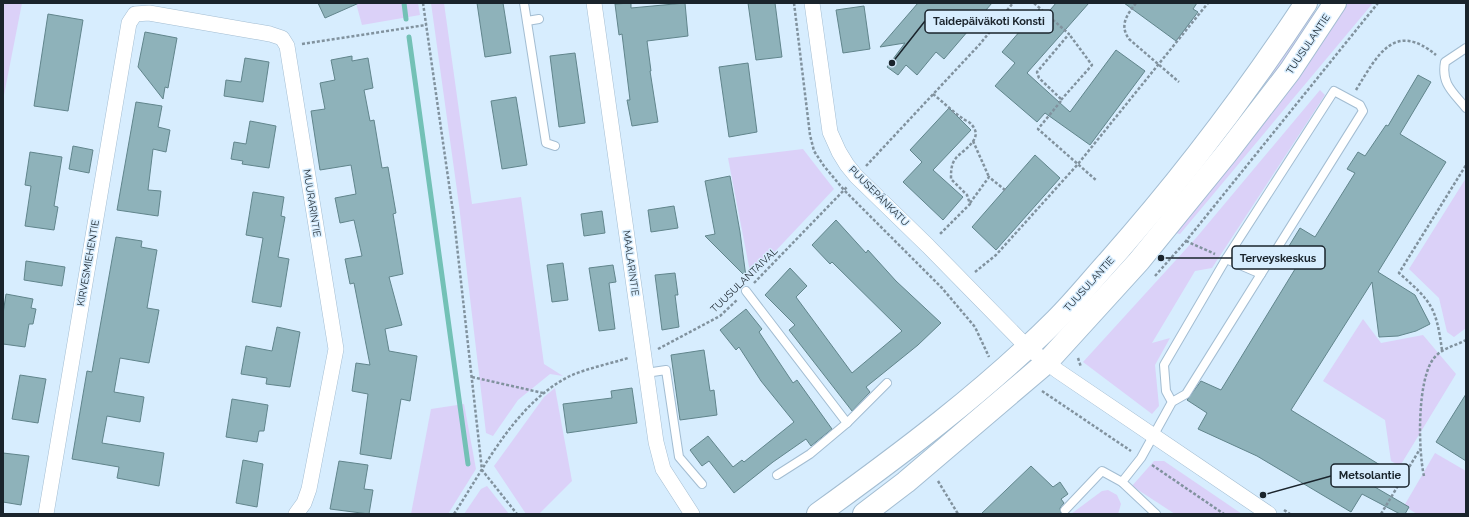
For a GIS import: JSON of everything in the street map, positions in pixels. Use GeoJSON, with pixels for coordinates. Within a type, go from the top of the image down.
{"type":"FeatureCollection","features":[{"type":"Feature","properties":{"kind":"main road","name":"TUUSULANTIE"},"geometry":{"type":"LineString","coordinates":[[818,514],[980,389],[1057,319],[1136,231],[1215,134],[1306,3]]}},
{"type":"Feature","properties":{"kind":"main road","name":"TUUSULANTIE"},"geometry":{"type":"LineString","coordinates":[[864,514],[906,482],[1047,362],[1139,261],[1211,172],[1290,71],[1335,3]]}},
{"type":"Feature","properties":{"kind":"street","name":"MAALARINTIE"},"geometry":{"type":"LineString","coordinates":[[594,3],[656,442],[663,469],[692,514]]}},
{"type":"Feature","properties":{"kind":"street","name":"PUUSEPÄNKATU"},"geometry":{"type":"LineString","coordinates":[[812,3],[830,132],[839,152],[856,176],[928,246],[1027,347],[1269,514]]}},
{"type":"Feature","properties":{"kind":"street","name":"KIRVESMIEHENTIE"},"geometry":{"type":"LineString","coordinates":[[46,514],[129,23],[135,14],[149,13],[270,34],[282,38],[287,46]]}},
{"type":"Feature","properties":{"kind":"street","name":"MUURARINTIE"},"geometry":{"type":"LineString","coordinates":[[287,46],[336,349],[309,490],[304,503],[296,514]]}},
{"type":"Feature","properties":{"kind":"lane"},"geometry":{"type":"LineString","coordinates":[[524,3],[546,143],[555,146]]}},
{"type":"Feature","properties":{"kind":"lane"},"geometry":{"type":"LineString","coordinates":[[527,21],[539,19]]}},
{"type":"Feature","properties":{"kind":"lane"},"geometry":{"type":"LineString","coordinates":[[1466,48],[1445,62],[1443,70],[1445,82],[1466,108]]}},
{"type":"Feature","properties":{"kind":"lane"},"geometry":{"type":"LineString","coordinates":[[1122,482],[1141,458],[1172,402],[1186,394],[1363,111],[1360,105],[1334,91],[1226,259],[1164,365],[1166,390],[1172,402]]}},
{"type":"Feature","properties":{"kind":"lane"},"geometry":{"type":"LineString","coordinates":[[1226,259],[1261,274]]}},
{"type":"Feature","properties":{"kind":"lane"},"geometry":{"type":"LineString","coordinates":[[746,291],[847,423]]}},
{"type":"Feature","properties":{"kind":"lane"},"geometry":{"type":"LineString","coordinates":[[646,373],[666,370],[679,457],[702,484]]}},
{"type":"Feature","properties":{"kind":"lane"},"geometry":{"type":"LineString","coordinates":[[777,474],[810,454],[847,423],[887,383]]}},
{"type":"Feature","properties":{"kind":"lane"},"geometry":{"type":"LineString","coordinates":[[1065,510],[1102,471],[1122,482],[1156,514]]}},
{"type":"Feature","properties":{"kind":"path"},"geometry":{"type":"LineString","coordinates":[[423,3],[454,219],[482,470],[517,514]]}},
{"type":"Feature","properties":{"kind":"path","name":"TUUSULANTAIVAL"},"geometry":{"type":"LineString","coordinates":[[454,514],[508,430],[543,394],[572,376],[664,347],[720,316],[746,291],[934,94],[980,44],[1013,3]]}},
{"type":"Feature","properties":{"kind":"path"},"geometry":{"type":"LineString","coordinates":[[1034,3],[1069,34],[1092,65],[1038,129],[1097,181]]}},
{"type":"Feature","properties":{"kind":"path"},"geometry":{"type":"LineString","coordinates":[[1136,3],[1124,22],[1124,32],[1129,39],[1179,82]]}},
{"type":"Feature","properties":{"kind":"path"},"geometry":{"type":"LineString","coordinates":[[973,273],[996,255],[1078,164],[1208,3]]}},
{"type":"Feature","properties":{"kind":"path"},"geometry":{"type":"LineString","coordinates":[[287,46],[426,25]]}},
{"type":"Feature","properties":{"kind":"path"},"geometry":{"type":"LineString","coordinates":[[1061,101],[1060,98],[1039,78],[1037,72],[1069,34]]}},
{"type":"Feature","properties":{"kind":"path"},"geometry":{"type":"LineString","coordinates":[[1350,99],[1380,52],[1390,44],[1399,41],[1410,41],[1422,45],[1445,62]]}},
{"type":"Feature","properties":{"kind":"path"},"geometry":{"type":"LineString","coordinates":[[934,94],[963,120],[971,123],[975,134],[973,141],[967,150],[956,158],[951,169],[951,179],[967,195],[970,204]]}},
{"type":"Feature","properties":{"kind":"path"},"geometry":{"type":"LineString","coordinates":[[973,141],[988,178],[1005,190]]}},
{"type":"Feature","properties":{"kind":"path"},"geometry":{"type":"LineString","coordinates":[[1442,350],[1438,323],[1432,305],[1417,289],[1398,273],[1466,165]]}},
{"type":"Feature","properties":{"kind":"path"},"geometry":{"type":"LineString","coordinates":[[936,238],[970,204],[988,178]]}},
{"type":"Feature","properties":{"kind":"path"},"geometry":{"type":"LineString","coordinates":[[1186,241],[1226,259]]}},
{"type":"Feature","properties":{"kind":"path"},"geometry":{"type":"LineString","coordinates":[[1424,476],[1420,459],[1422,396],[1426,376],[1434,359],[1442,350],[1466,340]]}},
{"type":"Feature","properties":{"kind":"path"},"geometry":{"type":"LineString","coordinates":[[472,377],[543,394]]}},
{"type":"Feature","properties":{"kind":"path"},"geometry":{"type":"LineString","coordinates":[[1381,514],[1421,449]]}},
{"type":"Feature","properties":{"kind":"path"},"geometry":{"type":"LineString","coordinates":[[938,481],[958,514]]}},
{"type":"Feature","properties":{"kind":"shaded area"},"geometry":{"type":"Polygon","coordinates":[[[3,3],[22,3],[3,100],[3,3]]]}},
{"type":"Feature","properties":{"kind":"shaded area"},"geometry":{"type":"Polygon","coordinates":[[[356,3],[418,3],[420,15],[362,25],[356,3]]]}},
{"type":"Feature","properties":{"kind":"shaded area"},"geometry":{"type":"Polygon","coordinates":[[[431,3],[444,3],[472,204],[521,197],[544,364],[563,376],[550,374],[518,400],[493,436],[486,433],[459,205],[431,3]]]}},
{"type":"Feature","properties":{"kind":"shaded area"},"geometry":{"type":"Polygon","coordinates":[[[1345,3],[1373,3],[1180,234],[1175,233],[1345,3]]]}},
{"type":"Feature","properties":{"kind":"shaded area"},"geometry":{"type":"Polygon","coordinates":[[[1310,9],[1315,12],[1312,26],[1223,152],[1218,145],[1310,9]]]}},
{"type":"Feature","properties":{"kind":"shaded area"},"geometry":{"type":"Polygon","coordinates":[[[1320,90],[1325,95],[1212,268],[1195,271],[1152,343],[1170,338],[1155,365],[1159,406],[1152,414],[1083,362],[1196,238],[1320,90]]]}},
{"type":"Feature","properties":{"kind":"shaded area"},"geometry":{"type":"Polygon","coordinates":[[[803,149],[834,189],[751,277],[728,158],[803,149]]]}},
{"type":"Feature","properties":{"kind":"shaded area"},"geometry":{"type":"Polygon","coordinates":[[[1466,178],[1466,328],[1454,337],[1447,332],[1439,298],[1409,269],[1466,178]]]}},
{"type":"Feature","properties":{"kind":"shaded area"},"geometry":{"type":"Polygon","coordinates":[[[1363,319],[1381,343],[1423,335],[1456,374],[1400,466],[1391,461],[1385,420],[1323,381],[1363,319]]]}},
{"type":"Feature","properties":{"kind":"shaded area"},"geometry":{"type":"Polygon","coordinates":[[[555,388],[572,481],[539,514],[526,514],[494,466],[544,397],[555,388]]]}},
{"type":"Feature","properties":{"kind":"shaded area"},"geometry":{"type":"Polygon","coordinates":[[[464,404],[476,469],[448,514],[411,514],[431,409],[464,404]]]}},
{"type":"Feature","properties":{"kind":"shaded area"},"geometry":{"type":"Polygon","coordinates":[[[1435,453],[1466,471],[1466,514],[1417,514],[1404,506],[1435,453]]]}},
{"type":"Feature","properties":{"kind":"shaded area"},"geometry":{"type":"Polygon","coordinates":[[[1154,461],[1164,461],[1242,514],[1175,514],[1132,486],[1154,461]]]}},
{"type":"Feature","properties":{"kind":"shaded area"},"geometry":{"type":"Polygon","coordinates":[[[487,486],[509,514],[464,514],[481,489],[487,486]]]}},
{"type":"Feature","properties":{"kind":"shaded area"},"geometry":{"type":"Polygon","coordinates":[[[1108,490],[1117,495],[1121,504],[1118,514],[1071,514],[1102,491],[1108,490]]]}},
{"type":"Feature","properties":{"kind":"building"},"geometry":{"type":"Polygon","coordinates":[[[318,3],[359,3],[325,18],[318,3]]]}},
{"type":"Feature","properties":{"kind":"building"},"geometry":{"type":"Polygon","coordinates":[[[477,3],[503,3],[511,53],[485,57],[477,3]]]}},
{"type":"Feature","properties":{"kind":"building"},"geometry":{"type":"Polygon","coordinates":[[[631,3],[631,8],[685,3],[688,36],[647,41],[658,122],[632,126],[627,100],[630,100],[622,34],[619,35],[615,4],[631,3]]]}},
{"type":"Feature","properties":{"kind":"building"},"geometry":{"type":"Polygon","coordinates":[[[748,3],[775,3],[782,57],[756,60],[748,3]]]}},
{"type":"Feature","properties":{"kind":"building"},"geometry":{"type":"Polygon","coordinates":[[[918,3],[992,3],[944,59],[936,52],[917,75],[906,65],[898,75],[887,67],[905,43],[880,47],[918,3]]]}},
{"type":"Feature","properties":{"kind":"building"},"geometry":{"type":"Polygon","coordinates":[[[1056,3],[1089,3],[1027,73],[1070,112],[1116,50],[1145,71],[1090,145],[1045,113],[1037,122],[995,86],[1015,63],[1002,52],[1039,9],[1046,15],[1056,3]]]}},
{"type":"Feature","properties":{"kind":"building"},"geometry":{"type":"Polygon","coordinates":[[[1124,3],[1197,3],[1193,9],[1198,12],[1176,41],[1124,3]]]}},
{"type":"Feature","properties":{"kind":"building"},"geometry":{"type":"Polygon","coordinates":[[[864,6],[870,49],[843,53],[836,10],[864,6]]]}},
{"type":"Feature","properties":{"kind":"building"},"geometry":{"type":"Polygon","coordinates":[[[48,14],[83,20],[68,111],[34,106],[48,14]]]}},
{"type":"Feature","properties":{"kind":"building"},"geometry":{"type":"Polygon","coordinates":[[[145,32],[177,38],[168,88],[165,87],[163,99],[138,67],[145,32]]]}},
{"type":"Feature","properties":{"kind":"building"},"geometry":{"type":"Polygon","coordinates":[[[575,53],[585,123],[559,127],[550,56],[575,53]]]}},
{"type":"Feature","properties":{"kind":"building"},"geometry":{"type":"Polygon","coordinates":[[[352,56],[352,61],[368,58],[373,88],[364,90],[370,121],[374,120],[382,168],[388,167],[396,213],[393,214],[403,274],[389,277],[402,325],[385,329],[389,351],[417,356],[410,401],[401,399],[391,459],[360,454],[368,394],[352,391],[356,363],[370,365],[354,283],[350,284],[345,259],[362,256],[354,220],[340,223],[335,198],[356,194],[351,165],[320,170],[311,111],[325,109],[320,83],[335,80],[331,60],[352,56]]]}},
{"type":"Feature","properties":{"kind":"building"},"geometry":{"type":"Polygon","coordinates":[[[245,58],[269,62],[263,102],[224,96],[226,80],[241,82],[245,58]]]}},
{"type":"Feature","properties":{"kind":"building"},"geometry":{"type":"Polygon","coordinates":[[[748,63],[757,132],[729,137],[719,67],[748,63]]]}},
{"type":"Feature","properties":{"kind":"building"},"geometry":{"type":"Polygon","coordinates":[[[1418,75],[1431,82],[1400,134],[1446,162],[1378,272],[1415,295],[1430,324],[1416,331],[1398,336],[1379,337],[1372,282],[1291,410],[1380,465],[1368,483],[1409,507],[1405,514],[1400,514],[1362,494],[1351,512],[1257,456],[1198,429],[1207,413],[1187,400],[1201,381],[1221,390],[1300,261],[1286,251],[1300,228],[1315,237],[1355,173],[1347,169],[1358,152],[1365,156],[1386,125],[1388,126],[1418,75]]]}},
{"type":"Feature","properties":{"kind":"building"},"geometry":{"type":"Polygon","coordinates":[[[516,97],[527,165],[502,169],[491,101],[516,97]]]}},
{"type":"Feature","properties":{"kind":"building"},"geometry":{"type":"Polygon","coordinates":[[[136,102],[162,106],[158,127],[170,130],[166,152],[153,149],[148,190],[161,191],[158,216],[117,210],[136,102]]]}},
{"type":"Feature","properties":{"kind":"building"},"geometry":{"type":"Polygon","coordinates":[[[949,108],[971,130],[933,170],[963,197],[943,220],[903,182],[922,162],[910,150],[949,108]]]}},
{"type":"Feature","properties":{"kind":"building"},"geometry":{"type":"Polygon","coordinates":[[[250,121],[276,126],[269,168],[242,164],[243,161],[231,159],[234,142],[246,144],[250,121]]]}},
{"type":"Feature","properties":{"kind":"building"},"geometry":{"type":"Polygon","coordinates":[[[73,146],[93,150],[89,173],[69,169],[73,146]]]}},
{"type":"Feature","properties":{"kind":"building"},"geometry":{"type":"Polygon","coordinates":[[[30,152],[62,157],[54,206],[58,207],[54,230],[25,226],[31,186],[25,185],[30,152]]]}},
{"type":"Feature","properties":{"kind":"building"},"geometry":{"type":"Polygon","coordinates":[[[1035,155],[1060,178],[996,250],[972,227],[1035,155]]]}},
{"type":"Feature","properties":{"kind":"building"},"geometry":{"type":"Polygon","coordinates":[[[730,176],[746,277],[705,236],[715,234],[705,181],[730,176]]]}},
{"type":"Feature","properties":{"kind":"building"},"geometry":{"type":"Polygon","coordinates":[[[253,192],[284,197],[281,216],[285,217],[278,257],[289,259],[281,307],[252,302],[263,238],[246,235],[253,192]]]}},
{"type":"Feature","properties":{"kind":"building"},"geometry":{"type":"Polygon","coordinates":[[[674,206],[678,228],[651,232],[648,210],[674,206]]]}},
{"type":"Feature","properties":{"kind":"building"},"geometry":{"type":"Polygon","coordinates":[[[602,211],[605,233],[584,236],[581,214],[602,211]]]}},
{"type":"Feature","properties":{"kind":"building"},"geometry":{"type":"Polygon","coordinates":[[[836,220],[866,253],[868,250],[896,281],[941,323],[918,345],[866,387],[870,392],[852,411],[789,330],[795,325],[765,295],[790,268],[807,286],[796,297],[852,373],[902,331],[832,262],[830,264],[812,245],[836,220]]]}},
{"type":"Feature","properties":{"kind":"building"},"geometry":{"type":"Polygon","coordinates":[[[116,237],[142,241],[141,247],[157,250],[147,308],[159,310],[149,363],[120,358],[114,392],[144,397],[140,422],[107,416],[102,443],[164,453],[159,486],[117,478],[119,467],[72,459],[87,371],[92,372],[116,237]]]}},
{"type":"Feature","properties":{"kind":"building"},"geometry":{"type":"Polygon","coordinates":[[[26,261],[65,267],[62,286],[24,280],[26,261]]]}},
{"type":"Feature","properties":{"kind":"building"},"geometry":{"type":"Polygon","coordinates":[[[563,263],[568,300],[552,302],[547,265],[563,263]]]}},
{"type":"Feature","properties":{"kind":"building"},"geometry":{"type":"Polygon","coordinates":[[[613,265],[616,282],[609,283],[615,329],[599,331],[589,268],[613,265]]]}},
{"type":"Feature","properties":{"kind":"building"},"geometry":{"type":"Polygon","coordinates":[[[675,273],[678,295],[675,295],[679,327],[662,330],[655,275],[675,273]]]}},
{"type":"Feature","properties":{"kind":"building"},"geometry":{"type":"Polygon","coordinates":[[[6,294],[33,299],[31,308],[36,309],[33,324],[29,324],[25,347],[3,344],[3,314],[6,294]]]}},
{"type":"Feature","properties":{"kind":"building"},"geometry":{"type":"Polygon","coordinates":[[[746,309],[762,329],[759,332],[793,383],[797,380],[832,429],[811,446],[806,439],[773,462],[734,493],[709,461],[702,466],[690,450],[708,436],[733,467],[742,460],[744,462],[794,422],[761,381],[739,347],[736,350],[720,330],[746,309]]]}},
{"type":"Feature","properties":{"kind":"building"},"geometry":{"type":"Polygon","coordinates":[[[277,327],[300,332],[290,387],[266,384],[267,378],[241,374],[246,346],[272,351],[277,327]]]}},
{"type":"Feature","properties":{"kind":"building"},"geometry":{"type":"Polygon","coordinates":[[[704,350],[710,391],[714,390],[717,415],[680,420],[671,355],[704,350]]]}},
{"type":"Feature","properties":{"kind":"building"},"geometry":{"type":"Polygon","coordinates":[[[20,375],[46,379],[38,423],[12,419],[20,375]]]}},
{"type":"Feature","properties":{"kind":"building"},"geometry":{"type":"Polygon","coordinates":[[[632,388],[637,423],[567,433],[563,404],[612,398],[611,391],[632,388]]]}},
{"type":"Feature","properties":{"kind":"building"},"geometry":{"type":"Polygon","coordinates":[[[1466,394],[1466,461],[1436,442],[1466,394]]]}},
{"type":"Feature","properties":{"kind":"building"},"geometry":{"type":"Polygon","coordinates":[[[232,399],[268,405],[264,431],[259,431],[257,442],[226,437],[232,399]]]}},
{"type":"Feature","properties":{"kind":"building"},"geometry":{"type":"Polygon","coordinates":[[[3,453],[29,456],[21,505],[3,502],[3,453]]]}},
{"type":"Feature","properties":{"kind":"building"},"geometry":{"type":"Polygon","coordinates":[[[243,460],[263,464],[257,507],[236,503],[243,460]]]}},
{"type":"Feature","properties":{"kind":"building"},"geometry":{"type":"Polygon","coordinates":[[[339,461],[368,465],[364,489],[373,490],[369,514],[330,509],[339,461]]]}},
{"type":"Feature","properties":{"kind":"building"},"geometry":{"type":"Polygon","coordinates":[[[1031,466],[1053,487],[1060,482],[1068,494],[1061,499],[1064,503],[1060,508],[1061,514],[981,514],[1031,466]]]}},
{"type":"Feature","properties":{"kind":"waterway"},"geometry":{"type":"LineString","coordinates":[[404,3],[406,19]]}},
{"type":"Feature","properties":{"kind":"waterway"},"geometry":{"type":"LineString","coordinates":[[409,37],[468,464]]}},
{"type":"Feature","properties":{"kind":"place","name":"Taidepäiväkoti Konsti"},"geometry":{"type":"Point","coordinates":[892,63]}},
{"type":"Feature","properties":{"kind":"place","name":"Terveyskeskus"},"geometry":{"type":"Point","coordinates":[1161,258]}},
{"type":"Feature","properties":{"kind":"place","name":"Metsolantie"},"geometry":{"type":"Point","coordinates":[1263,495]}}]}
